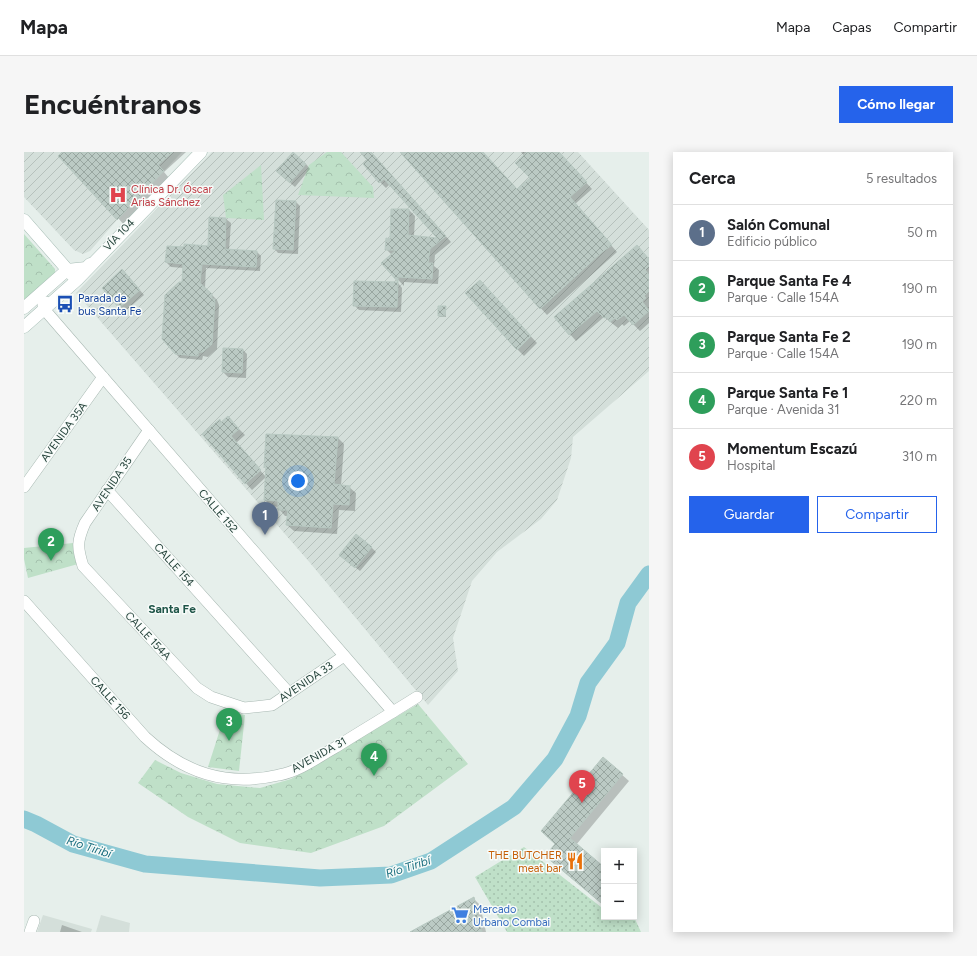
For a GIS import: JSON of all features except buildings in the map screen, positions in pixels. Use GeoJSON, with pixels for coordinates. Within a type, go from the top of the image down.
{"type":"FeatureCollection","features":[{"type":"Feature","properties":{"kind":"main road","name":"VÍA 104"},"geometry":{"type":"LineString","coordinates":[[24,308],[86,268],[196,152]]}},
{"type":"Feature","properties":{"kind":"main road","name":"VÍA 104"},"geometry":{"type":"LineString","coordinates":[[24,327],[44,309],[73,276],[201,152]]}},
{"type":"Feature","properties":{"kind":"main road"},"geometry":{"type":"LineString","coordinates":[[24,220],[73,276]]}},
{"type":"Feature","properties":{"kind":"street","name":"CALLE 152"},"geometry":{"type":"LineString","coordinates":[[44,309],[393,712]]}},
{"type":"Feature","properties":{"kind":"street","name":"AVENIDA 35A"},"geometry":{"type":"LineString","coordinates":[[24,486],[103,377]]}},
{"type":"Feature","properties":{"kind":"street","name":"AVENIDA 35"},"geometry":{"type":"LineString","coordinates":[[78,539],[85,523],[149,430]]}},
{"type":"Feature","properties":{"kind":"street","name":"CALLE 154"},"geometry":{"type":"LineString","coordinates":[[107,490],[289,693]]}},
{"type":"Feature","properties":{"kind":"street","name":"CALLE 154A"},"geometry":{"type":"LineString","coordinates":[[78,539],[79,553],[83,566],[197,688],[211,697],[244,708]]}},
{"type":"Feature","properties":{"kind":"street","name":"CALLE 156"},"geometry":{"type":"LineString","coordinates":[[24,601],[145,737],[161,752],[185,767],[211,775]]}},
{"type":"Feature","properties":{"kind":"street","name":"AVENIDA 33"},"geometry":{"type":"LineString","coordinates":[[244,708],[272,705],[344,656]]}},
{"type":"Feature","properties":{"kind":"street","name":"AVENIDA 31"},"geometry":{"type":"LineString","coordinates":[[211,775],[232,780],[280,775],[306,765],[416,697]]}},
{"type":"Feature","properties":{"kind":"street"},"geometry":{"type":"LineString","coordinates":[[30,932],[34,921]]}},
{"type":"Feature","properties":{"kind":"shaded area"},"geometry":{"type":"Polygon","coordinates":[[[24,152],[62,152],[58,156],[117,220],[90,251],[83,254],[74,250],[24,197],[24,152]]]}},
{"type":"Feature","properties":{"kind":"shaded area"},"geometry":{"type":"Polygon","coordinates":[[[147,152],[182,152],[164,171],[147,152]]]}},
{"type":"Feature","properties":{"kind":"shaded area"},"geometry":{"type":"Polygon","coordinates":[[[212,152],[578,152],[649,230],[649,371],[573,437],[571,458],[557,500],[541,519],[497,552],[472,581],[453,638],[458,671],[428,705],[311,564],[76,293],[212,152]]]}},
{"type":"Feature","properties":{"kind":"shaded area"},"geometry":{"type":"Polygon","coordinates":[[[43,915],[92,929],[91,932],[37,932],[43,915]]]}},
{"type":"Feature","properties":{"kind":"shaded area"},"geometry":{"type":"Polygon","coordinates":[[[101,915],[130,923],[129,932],[96,932],[101,915]]]}},
{"type":"Feature","properties":{"kind":"green space"},"geometry":{"type":"Polygon","coordinates":[[[327,152],[341,152],[373,187],[374,198],[298,195],[309,165],[327,152]]]}},
{"type":"Feature","properties":{"kind":"green space"},"geometry":{"type":"Polygon","coordinates":[[[261,165],[264,220],[226,218],[223,195],[261,165]]]}},
{"type":"Feature","properties":{"kind":"green space"},"geometry":{"type":"Polygon","coordinates":[[[24,234],[55,269],[55,273],[24,302],[24,234]]]}},
{"type":"Feature","properties":{"kind":"green space"},"geometry":{"type":"Polygon","coordinates":[[[73,543],[78,564],[28,578],[24,559],[24,548],[73,543]]]}},
{"type":"Feature","properties":{"kind":"green space"},"geometry":{"type":"Polygon","coordinates":[[[418,704],[468,764],[384,826],[311,853],[240,843],[188,817],[138,783],[155,760],[181,773],[217,784],[260,788],[291,779],[418,704]]]}},
{"type":"Feature","properties":{"kind":"green space"},"geometry":{"type":"Polygon","coordinates":[[[226,711],[245,715],[239,771],[208,767],[226,711]]]}},
{"type":"Feature","properties":{"kind":"green space"},"geometry":{"type":"Polygon","coordinates":[[[524,847],[601,907],[601,920],[635,920],[641,932],[507,932],[475,877],[524,847]]]}},
{"type":"Feature","properties":{"kind":"waterway","name":"Río Tiribí"},"geometry":{"type":"LineString","coordinates":[[24,819],[73,844],[145,864],[320,878],[391,875],[431,861],[514,807],[555,759],[578,716],[588,683],[617,643],[628,603],[649,574]]}},
{"type":"Feature","properties":{"kind":"place","name":"Clínica Dr. Óscar Arias Sánchez"},"geometry":{"type":"Point","coordinates":[118,195]}},
{"type":"Feature","properties":{"kind":"place","name":"Parada de bus Santa Fe"},"geometry":{"type":"Point","coordinates":[65,304]}},
{"type":"Feature","properties":{"kind":"place","name":"Salón Comunal"},"geometry":{"type":"Point","coordinates":[265,535]}},
{"type":"Feature","properties":{"kind":"place","name":"Parque Santa Fe 4"},"geometry":{"type":"Point","coordinates":[51,561]}},
{"type":"Feature","properties":{"kind":"place","name":"Parque Santa Fe 2"},"geometry":{"type":"Point","coordinates":[229,741]}},
{"type":"Feature","properties":{"kind":"place","name":"Parque Santa Fe 1"},"geometry":{"type":"Point","coordinates":[374,776]}},
{"type":"Feature","properties":{"kind":"place","name":"Momentum Escazú"},"geometry":{"type":"Point","coordinates":[582,803]}},
{"type":"Feature","properties":{"kind":"place","name":"THE BUTCHER meat bar"},"geometry":{"type":"Point","coordinates":[575,861]}},
{"type":"Feature","properties":{"kind":"place","name":"Mercado Urbano Combai"},"geometry":{"type":"Point","coordinates":[460,915]}},
{"type":"Feature","properties":{"kind":"district","name":"Santa Fe"},"geometry":{"type":"Point","coordinates":[172,609]}}]}
